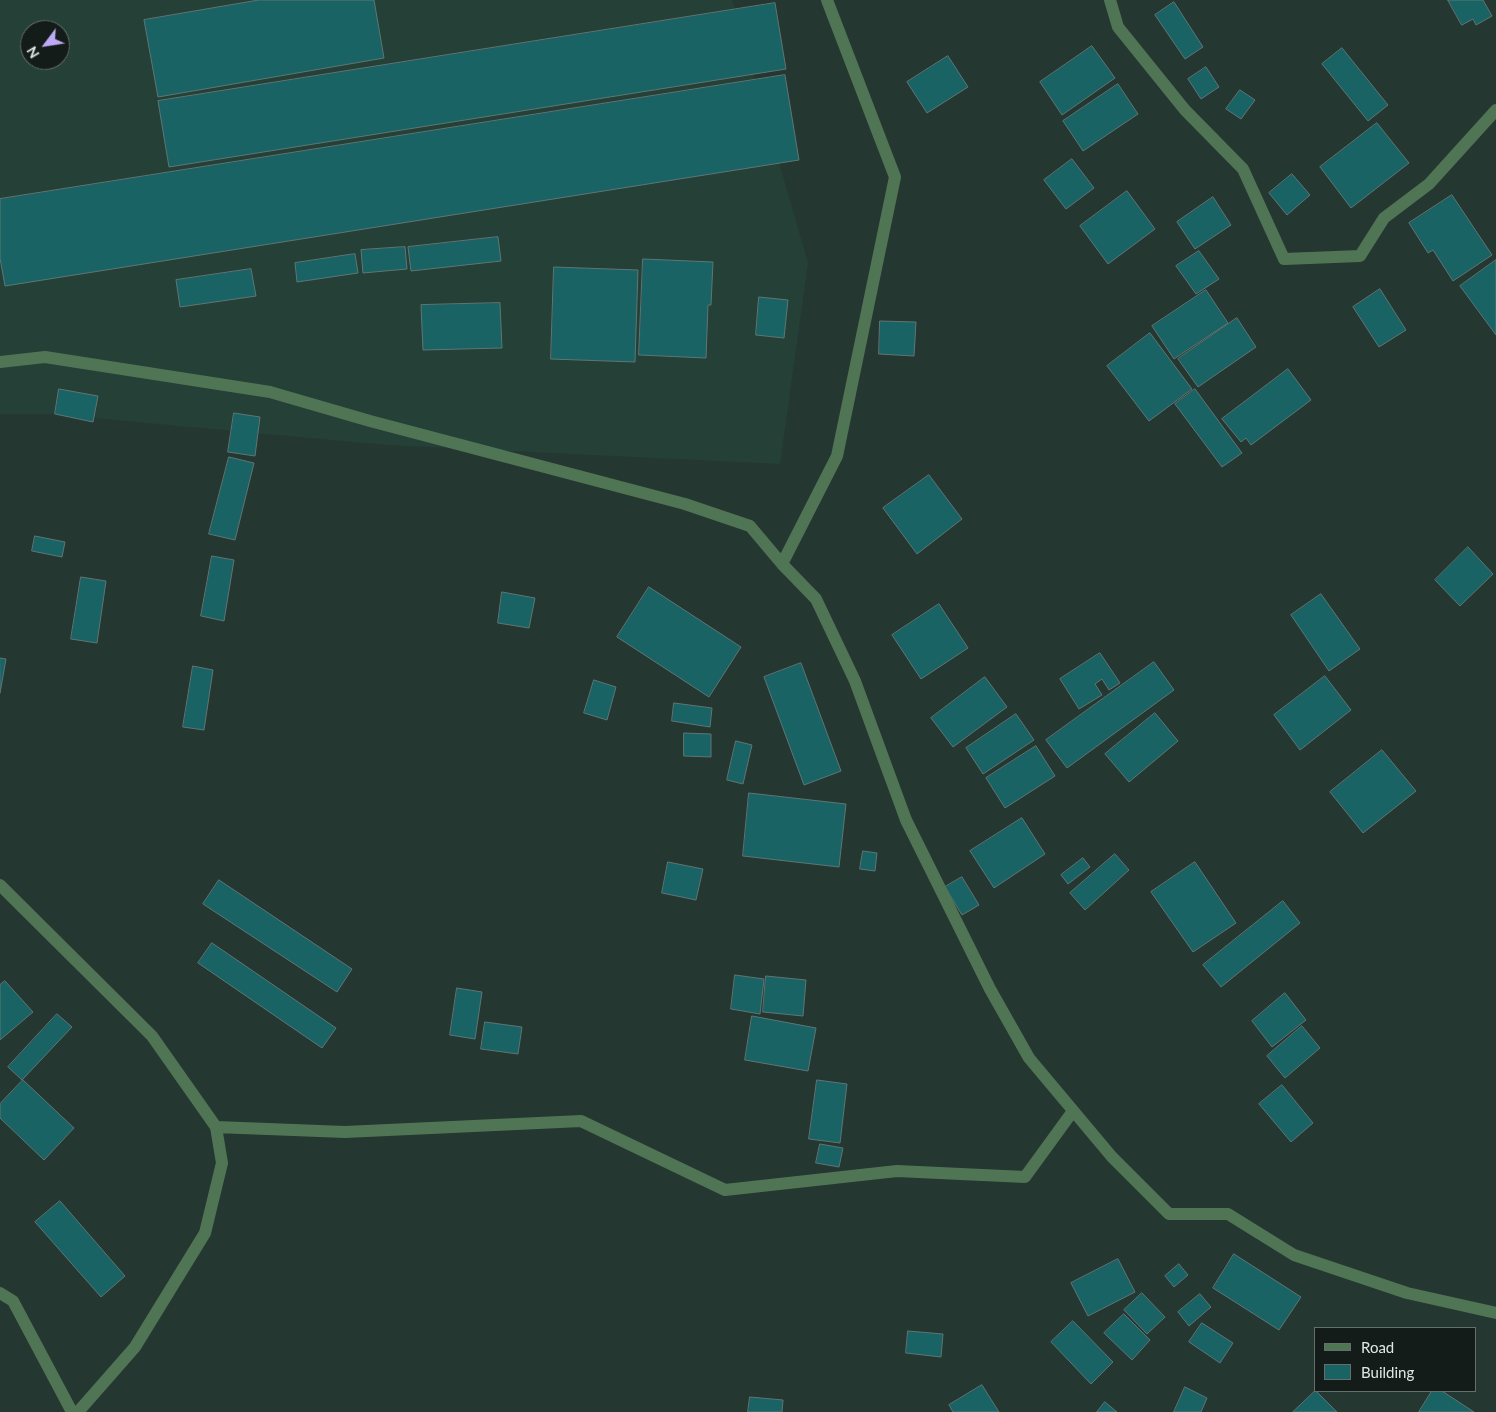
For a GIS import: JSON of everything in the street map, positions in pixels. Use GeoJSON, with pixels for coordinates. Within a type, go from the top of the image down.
{"type":"FeatureCollection","features":[{"type":"Feature","properties":{"kind":"street"},"geometry":{"type":"LineString","coordinates":[[782,564],[837,456],[895,177],[827,0]]}},
{"type":"Feature","properties":{"kind":"street"},"geometry":{"type":"LineString","coordinates":[[1110,0],[1118,26],[1185,110],[1243,169],[1284,259],[1360,256],[1384,218],[1429,184],[1496,110]]}},
{"type":"Feature","properties":{"kind":"street"},"geometry":{"type":"LineString","coordinates":[[0,362],[45,357],[270,392],[685,504],[750,526],[782,564],[816,599],[855,681],[906,820],[990,990],[1029,1058],[1112,1157],[1169,1214],[1228,1214],[1294,1255],[1407,1293],[1496,1312]]}},
{"type":"Feature","properties":{"kind":"street"},"geometry":{"type":"LineString","coordinates":[[0,885],[152,1036],[216,1127],[222,1162],[205,1233],[135,1347],[78,1412]]}},
{"type":"Feature","properties":{"kind":"street"},"geometry":{"type":"LineString","coordinates":[[216,1127],[345,1132],[581,1121],[725,1190],[896,1171],[1025,1176],[1073,1111]]}},
{"type":"Feature","properties":{"kind":"street"},"geometry":{"type":"LineString","coordinates":[[0,1292],[13,1301],[72,1412]]}},
{"type":"Feature","properties":{"kind":"shaded area"},"geometry":{"type":"Polygon","coordinates":[[[0,0],[732,0],[808,263],[780,464],[387,445],[50,414],[0,414],[0,0]]]}},
{"type":"Feature","properties":{"kind":"building"},"geometry":{"type":"Polygon","coordinates":[[[259,0],[374,0],[384,58],[158,97],[144,20],[259,0]]]}},
{"type":"Feature","properties":{"kind":"building"},"geometry":{"type":"Polygon","coordinates":[[[1448,0],[1483,0],[1492,16],[1476,25],[1473,19],[1462,25],[1448,0]]]}},
{"type":"Feature","properties":{"kind":"building"},"geometry":{"type":"Polygon","coordinates":[[[1174,2],[1203,47],[1185,59],[1155,15],[1174,2]]]}},
{"type":"Feature","properties":{"kind":"building"},"geometry":{"type":"Polygon","coordinates":[[[775,3],[786,69],[169,167],[158,101],[775,3]]]}},
{"type":"Feature","properties":{"kind":"building"},"geometry":{"type":"Polygon","coordinates":[[[1092,46],[1115,78],[1062,115],[1040,82],[1092,46]]]}},
{"type":"Feature","properties":{"kind":"building"},"geometry":{"type":"Polygon","coordinates":[[[1342,48],[1388,105],[1368,121],[1322,64],[1342,48]]]}},
{"type":"Feature","properties":{"kind":"building"},"geometry":{"type":"Polygon","coordinates":[[[948,56],[968,87],[927,113],[907,82],[948,56]]]}},
{"type":"Feature","properties":{"kind":"building"},"geometry":{"type":"Polygon","coordinates":[[[1206,67],[1219,87],[1201,99],[1188,79],[1206,67]]]}},
{"type":"Feature","properties":{"kind":"building"},"geometry":{"type":"Polygon","coordinates":[[[785,75],[799,160],[5,286],[0,258],[0,199],[785,75]]]}},
{"type":"Feature","properties":{"kind":"building"},"geometry":{"type":"Polygon","coordinates":[[[1118,84],[1138,114],[1083,151],[1063,121],[1118,84]]]}},
{"type":"Feature","properties":{"kind":"building"},"geometry":{"type":"Polygon","coordinates":[[[1240,90],[1255,100],[1241,119],[1226,109],[1240,90]]]}},
{"type":"Feature","properties":{"kind":"building"},"geometry":{"type":"Polygon","coordinates":[[[1377,123],[1409,163],[1351,208],[1320,167],[1377,123]]]}},
{"type":"Feature","properties":{"kind":"building"},"geometry":{"type":"Polygon","coordinates":[[[1072,159],[1094,188],[1066,209],[1044,180],[1072,159]]]}},
{"type":"Feature","properties":{"kind":"building"},"geometry":{"type":"Polygon","coordinates":[[[1292,174],[1310,195],[1287,215],[1269,193],[1292,174]]]}},
{"type":"Feature","properties":{"kind":"building"},"geometry":{"type":"Polygon","coordinates":[[[1127,191],[1155,229],[1108,264],[1080,226],[1127,191]]]}},
{"type":"Feature","properties":{"kind":"building"},"geometry":{"type":"Polygon","coordinates":[[[1452,195],[1492,255],[1453,281],[1433,250],[1428,253],[1409,223],[1452,195]]]}},
{"type":"Feature","properties":{"kind":"building"},"geometry":{"type":"Polygon","coordinates":[[[1213,197],[1231,225],[1195,249],[1177,222],[1213,197]]]}},
{"type":"Feature","properties":{"kind":"building"},"geometry":{"type":"Polygon","coordinates":[[[498,237],[501,261],[411,271],[408,247],[498,237]]]}},
{"type":"Feature","properties":{"kind":"building"},"geometry":{"type":"Polygon","coordinates":[[[405,247],[407,269],[363,273],[361,250],[405,247]]]}},
{"type":"Feature","properties":{"kind":"building"},"geometry":{"type":"Polygon","coordinates":[[[1199,251],[1219,279],[1196,294],[1176,266],[1199,251]]]}},
{"type":"Feature","properties":{"kind":"building"},"geometry":{"type":"Polygon","coordinates":[[[355,254],[358,273],[297,282],[295,263],[355,254]]]}},
{"type":"Feature","properties":{"kind":"building"},"geometry":{"type":"Polygon","coordinates":[[[643,259],[713,262],[711,305],[708,305],[706,358],[639,355],[643,259]]]}},
{"type":"Feature","properties":{"kind":"building"},"geometry":{"type":"Polygon","coordinates":[[[1496,260],[1496,335],[1460,286],[1496,260]]]}},
{"type":"Feature","properties":{"kind":"building"},"geometry":{"type":"Polygon","coordinates":[[[554,267],[638,270],[635,362],[551,359],[554,267]]]}},
{"type":"Feature","properties":{"kind":"building"},"geometry":{"type":"Polygon","coordinates":[[[251,269],[256,296],[180,307],[176,280],[251,269]]]}},
{"type":"Feature","properties":{"kind":"building"},"geometry":{"type":"Polygon","coordinates":[[[1380,289],[1406,330],[1379,347],[1353,307],[1380,289]]]}},
{"type":"Feature","properties":{"kind":"building"},"geometry":{"type":"Polygon","coordinates":[[[1206,290],[1228,323],[1174,359],[1152,326],[1206,290]]]}},
{"type":"Feature","properties":{"kind":"building"},"geometry":{"type":"Polygon","coordinates":[[[759,297],[788,300],[784,338],[756,335],[759,297]]]}},
{"type":"Feature","properties":{"kind":"building"},"geometry":{"type":"Polygon","coordinates":[[[500,303],[502,348],[423,350],[421,305],[500,303]]]}},
{"type":"Feature","properties":{"kind":"building"},"geometry":{"type":"Polygon","coordinates":[[[1237,318],[1256,347],[1198,387],[1178,359],[1237,318]]]}},
{"type":"Feature","properties":{"kind":"building"},"geometry":{"type":"Polygon","coordinates":[[[880,321],[916,322],[914,356],[879,354],[880,321]]]}},
{"type":"Feature","properties":{"kind":"building"},"geometry":{"type":"Polygon","coordinates":[[[1150,333],[1192,389],[1149,421],[1107,366],[1150,333]]]}},
{"type":"Feature","properties":{"kind":"building"},"geometry":{"type":"Polygon","coordinates":[[[1288,369],[1311,400],[1251,445],[1246,438],[1241,442],[1222,419],[1288,369]]]}},
{"type":"Feature","properties":{"kind":"building"},"geometry":{"type":"Polygon","coordinates":[[[59,389],[98,396],[93,422],[55,414],[59,389]]]}},
{"type":"Feature","properties":{"kind":"building"},"geometry":{"type":"Polygon","coordinates":[[[1195,389],[1242,453],[1222,467],[1175,404],[1195,389]]]}},
{"type":"Feature","properties":{"kind":"building"},"geometry":{"type":"Polygon","coordinates":[[[234,413],[260,417],[255,456],[228,452],[234,413]]]}},
{"type":"Feature","properties":{"kind":"building"},"geometry":{"type":"Polygon","coordinates":[[[229,457],[254,463],[235,540],[209,534],[229,457]]]}},
{"type":"Feature","properties":{"kind":"building"},"geometry":{"type":"Polygon","coordinates":[[[929,475],[962,519],[917,554],[883,508],[929,475]]]}},
{"type":"Feature","properties":{"kind":"building"},"geometry":{"type":"Polygon","coordinates":[[[35,536],[65,542],[62,557],[32,551],[35,536]]]}},
{"type":"Feature","properties":{"kind":"building"},"geometry":{"type":"Polygon","coordinates":[[[1468,547],[1493,574],[1460,606],[1435,580],[1468,547]]]}},
{"type":"Feature","properties":{"kind":"building"},"geometry":{"type":"Polygon","coordinates":[[[212,556],[234,560],[224,621],[201,616],[212,556]]]}},
{"type":"Feature","properties":{"kind":"building"},"geometry":{"type":"Polygon","coordinates":[[[81,577],[106,581],[97,643],[71,639],[81,577]]]}},
{"type":"Feature","properties":{"kind":"building"},"geometry":{"type":"Polygon","coordinates":[[[649,587],[741,647],[709,697],[617,637],[649,587]]]}},
{"type":"Feature","properties":{"kind":"building"},"geometry":{"type":"Polygon","coordinates":[[[502,592],[535,598],[529,628],[498,623],[502,592]]]}},
{"type":"Feature","properties":{"kind":"building"},"geometry":{"type":"Polygon","coordinates":[[[1321,594],[1360,649],[1329,671],[1291,615],[1321,594]]]}},
{"type":"Feature","properties":{"kind":"building"},"geometry":{"type":"Polygon","coordinates":[[[939,604],[968,648],[921,679],[892,635],[939,604]]]}},
{"type":"Feature","properties":{"kind":"building"},"geometry":{"type":"Polygon","coordinates":[[[1100,653],[1120,683],[1109,690],[1102,679],[1095,684],[1102,695],[1079,709],[1060,679],[1100,653]]]}},
{"type":"Feature","properties":{"kind":"building"},"geometry":{"type":"Polygon","coordinates":[[[0,658],[6,659],[0,693],[0,658]]]}},
{"type":"Feature","properties":{"kind":"building"},"geometry":{"type":"Polygon","coordinates":[[[1154,662],[1174,690],[1067,768],[1046,740],[1154,662]]]}},
{"type":"Feature","properties":{"kind":"building"},"geometry":{"type":"Polygon","coordinates":[[[801,663],[841,771],[804,785],[764,677],[801,663]]]}},
{"type":"Feature","properties":{"kind":"building"},"geometry":{"type":"Polygon","coordinates":[[[193,666],[213,670],[204,730],[183,727],[193,666]]]}},
{"type":"Feature","properties":{"kind":"building"},"geometry":{"type":"Polygon","coordinates":[[[1325,676],[1351,710],[1300,750],[1274,715],[1325,676]]]}},
{"type":"Feature","properties":{"kind":"building"},"geometry":{"type":"Polygon","coordinates":[[[985,677],[1007,707],[953,747],[931,718],[985,677]]]}},
{"type":"Feature","properties":{"kind":"building"},"geometry":{"type":"Polygon","coordinates":[[[594,680],[616,687],[607,720],[584,713],[594,680]]]}},
{"type":"Feature","properties":{"kind":"building"},"geometry":{"type":"Polygon","coordinates":[[[674,703],[712,708],[710,727],[672,721],[674,703]]]}},
{"type":"Feature","properties":{"kind":"building"},"geometry":{"type":"Polygon","coordinates":[[[1155,713],[1178,741],[1129,782],[1105,754],[1155,713]]]}},
{"type":"Feature","properties":{"kind":"building"},"geometry":{"type":"Polygon","coordinates":[[[1016,714],[1034,740],[983,774],[966,748],[1016,714]]]}},
{"type":"Feature","properties":{"kind":"building"},"geometry":{"type":"Polygon","coordinates":[[[684,733],[711,734],[711,757],[684,756],[684,733]]]}},
{"type":"Feature","properties":{"kind":"building"},"geometry":{"type":"Polygon","coordinates":[[[736,741],[752,745],[743,784],[727,780],[736,741]]]}},
{"type":"Feature","properties":{"kind":"building"},"geometry":{"type":"Polygon","coordinates":[[[1036,746],[1055,776],[1005,808],[986,778],[1036,746]]]}},
{"type":"Feature","properties":{"kind":"building"},"geometry":{"type":"Polygon","coordinates":[[[1382,750],[1416,791],[1363,833],[1330,792],[1382,750]]]}},
{"type":"Feature","properties":{"kind":"building"},"geometry":{"type":"Polygon","coordinates":[[[749,793],[846,804],[839,867],[743,856],[749,793]]]}},
{"type":"Feature","properties":{"kind":"building"},"geometry":{"type":"Polygon","coordinates":[[[1022,818],[1045,854],[994,888],[970,851],[1022,818]]]}},
{"type":"Feature","properties":{"kind":"building"},"geometry":{"type":"Polygon","coordinates":[[[863,851],[877,853],[875,871],[860,869],[863,851]]]}},
{"type":"Feature","properties":{"kind":"building"},"geometry":{"type":"Polygon","coordinates":[[[1115,854],[1129,870],[1085,910],[1070,893],[1115,854]]]}},
{"type":"Feature","properties":{"kind":"building"},"geometry":{"type":"Polygon","coordinates":[[[1083,858],[1090,867],[1068,884],[1061,875],[1083,858]]]}},
{"type":"Feature","properties":{"kind":"building"},"geometry":{"type":"Polygon","coordinates":[[[668,862],[703,869],[696,900],[662,893],[668,862]]]}},
{"type":"Feature","properties":{"kind":"building"},"geometry":{"type":"Polygon","coordinates":[[[1195,862],[1236,923],[1193,952],[1151,892],[1195,862]]]}},
{"type":"Feature","properties":{"kind":"building"},"geometry":{"type":"Polygon","coordinates":[[[962,877],[979,905],[962,915],[945,887],[962,877]]]}},
{"type":"Feature","properties":{"kind":"building"},"geometry":{"type":"Polygon","coordinates":[[[219,880],[352,969],[337,992],[203,904],[219,880]]]}},
{"type":"Feature","properties":{"kind":"building"},"geometry":{"type":"Polygon","coordinates":[[[1283,901],[1300,923],[1221,987],[1203,965],[1283,901]]]}},
{"type":"Feature","properties":{"kind":"building"},"geometry":{"type":"Polygon","coordinates":[[[212,943],[336,1028],[322,1048],[198,963],[212,943]]]}},
{"type":"Feature","properties":{"kind":"building"},"geometry":{"type":"Polygon","coordinates":[[[735,975],[764,979],[760,1014],[731,1009],[735,975]]]}},
{"type":"Feature","properties":{"kind":"building"},"geometry":{"type":"Polygon","coordinates":[[[766,976],[806,980],[803,1016],[763,1012],[766,976]]]}},
{"type":"Feature","properties":{"kind":"building"},"geometry":{"type":"Polygon","coordinates":[[[5,981],[33,1012],[0,1040],[0,985],[5,981]]]}},
{"type":"Feature","properties":{"kind":"building"},"geometry":{"type":"Polygon","coordinates":[[[457,988],[482,992],[475,1039],[450,1035],[457,988]]]}},
{"type":"Feature","properties":{"kind":"building"},"geometry":{"type":"Polygon","coordinates":[[[1285,993],[1306,1020],[1272,1047],[1252,1021],[1285,993]]]}},
{"type":"Feature","properties":{"kind":"building"},"geometry":{"type":"Polygon","coordinates":[[[57,1014],[72,1027],[22,1080],[8,1067],[57,1014]]]}},
{"type":"Feature","properties":{"kind":"building"},"geometry":{"type":"Polygon","coordinates":[[[752,1016],[816,1028],[808,1071],[745,1060],[752,1016]]]}},
{"type":"Feature","properties":{"kind":"building"},"geometry":{"type":"Polygon","coordinates":[[[485,1022],[522,1027],[518,1054],[481,1049],[485,1022]]]}},
{"type":"Feature","properties":{"kind":"building"},"geometry":{"type":"Polygon","coordinates":[[[1302,1026],[1320,1048],[1285,1078],[1267,1056],[1302,1026]]]}},
{"type":"Feature","properties":{"kind":"building"},"geometry":{"type":"Polygon","coordinates":[[[23,1080],[74,1128],[44,1160],[0,1118],[0,1104],[23,1080]]]}},
{"type":"Feature","properties":{"kind":"building"},"geometry":{"type":"Polygon","coordinates":[[[817,1080],[847,1084],[840,1143],[809,1139],[817,1080]]]}},
{"type":"Feature","properties":{"kind":"building"},"geometry":{"type":"Polygon","coordinates":[[[1282,1085],[1313,1123],[1291,1142],[1259,1104],[1282,1085]]]}},
{"type":"Feature","properties":{"kind":"building"},"geometry":{"type":"Polygon","coordinates":[[[820,1144],[843,1148],[839,1167],[816,1163],[820,1144]]]}},
{"type":"Feature","properties":{"kind":"building"},"geometry":{"type":"Polygon","coordinates":[[[60,1201],[125,1276],[101,1297],[35,1222],[60,1201]]]}},
{"type":"Feature","properties":{"kind":"building"},"geometry":{"type":"Polygon","coordinates":[[[1234,1254],[1301,1297],[1279,1330],[1213,1288],[1234,1254]]]}},
{"type":"Feature","properties":{"kind":"building"},"geometry":{"type":"Polygon","coordinates":[[[1118,1259],[1135,1292],[1088,1316],[1071,1283],[1118,1259]]]}},
{"type":"Feature","properties":{"kind":"building"},"geometry":{"type":"Polygon","coordinates":[[[1179,1264],[1188,1275],[1174,1287],[1165,1276],[1179,1264]]]}},
{"type":"Feature","properties":{"kind":"building"},"geometry":{"type":"Polygon","coordinates":[[[1142,1293],[1165,1317],[1147,1334],[1124,1310],[1142,1293]]]}},
{"type":"Feature","properties":{"kind":"building"},"geometry":{"type":"Polygon","coordinates":[[[1200,1294],[1211,1307],[1189,1326],[1178,1312],[1200,1294]]]}},
{"type":"Feature","properties":{"kind":"building"},"geometry":{"type":"Polygon","coordinates":[[[1124,1314],[1150,1340],[1132,1360],[1104,1333],[1124,1314]]]}},
{"type":"Feature","properties":{"kind":"building"},"geometry":{"type":"Polygon","coordinates":[[[1073,1321],[1113,1362],[1091,1384],[1051,1342],[1073,1321]]]}},
{"type":"Feature","properties":{"kind":"building"},"geometry":{"type":"Polygon","coordinates":[[[1202,1323],[1233,1343],[1220,1363],[1189,1342],[1202,1323]]]}},
{"type":"Feature","properties":{"kind":"building"},"geometry":{"type":"Polygon","coordinates":[[[908,1331],[943,1334],[941,1357],[906,1353],[908,1331]]]}},
{"type":"Feature","properties":{"kind":"building"},"geometry":{"type":"Polygon","coordinates":[[[982,1385],[999,1412],[953,1412],[949,1405],[982,1385]]]}},
{"type":"Feature","properties":{"kind":"building"},"geometry":{"type":"Polygon","coordinates":[[[1185,1387],[1207,1398],[1201,1412],[1174,1412],[1185,1387]]]}},
{"type":"Feature","properties":{"kind":"building"},"geometry":{"type":"Polygon","coordinates":[[[1314,1392],[1317,1392],[1337,1412],[1293,1412],[1314,1392]]]}},
{"type":"Feature","properties":{"kind":"building"},"geometry":{"type":"Polygon","coordinates":[[[1431,1392],[1444,1392],[1474,1412],[1419,1412],[1431,1392]]]}},
{"type":"Feature","properties":{"kind":"building"},"geometry":{"type":"Polygon","coordinates":[[[750,1397],[783,1400],[782,1412],[748,1412],[750,1397]]]}},
{"type":"Feature","properties":{"kind":"building"},"geometry":{"type":"Polygon","coordinates":[[[1105,1402],[1117,1412],[1097,1412],[1105,1402]]]}}]}
